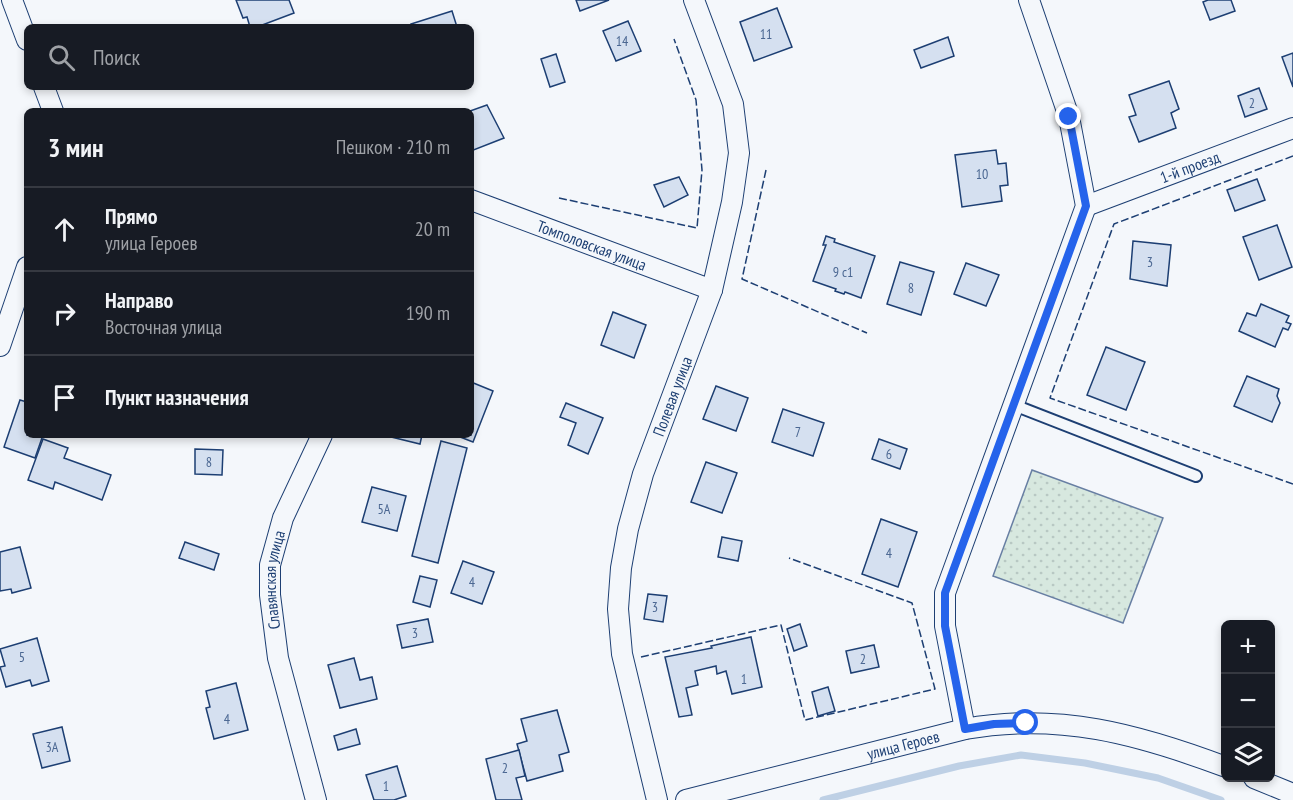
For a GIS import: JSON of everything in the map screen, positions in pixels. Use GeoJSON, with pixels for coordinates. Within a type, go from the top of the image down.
{"type":"FeatureCollection","features":[{"type":"Feature","properties":{"kind":"street"},"geometry":{"type":"LineString","coordinates":[[12,0],[24,32]]}},
{"type":"Feature","properties":{"kind":"street","name":"Полевая улица"},"geometry":{"type":"LineString","coordinates":[[657,800],[622,654],[618,609],[621,567],[628,529],[643,474],[712,290],[732,201],[739,153],[733,104],[694,0]]}},
{"type":"Feature","properties":{"kind":"street"},"geometry":{"type":"LineString","coordinates":[[965,729],[945,626],[945,593],[1086,206],[1069,117],[1029,0]]}},
{"type":"Feature","properties":{"kind":"street"},"geometry":{"type":"LineString","coordinates":[[45,90],[52,108]]}},
{"type":"Feature","properties":{"kind":"street","name":"1-й проезд"},"geometry":{"type":"LineString","coordinates":[[1086,206],[1293,128]]}},
{"type":"Feature","properties":{"kind":"street","name":"Томполовская улица"},"geometry":{"type":"LineString","coordinates":[[474,201],[712,290]]}},
{"type":"Feature","properties":{"kind":"street"},"geometry":{"type":"LineString","coordinates":[[0,346],[24,276]]}},
{"type":"Feature","properties":{"kind":"street","name":"Славянская улица"},"geometry":{"type":"LineString","coordinates":[[316,800],[278,658],[270,595],[270,565],[283,518],[321,438]]}},
{"type":"Feature","properties":{"kind":"street","name":"улица Героев"},"geometry":{"type":"LineString","coordinates":[[686,800],[965,729],[994,724],[1070,724],[1116,732],[1221,765]]}},
{"type":"Feature","properties":{"kind":"street"},"geometry":{"type":"LineString","coordinates":[[1265,782],[1293,794]]}},
{"type":"Feature","properties":{"kind":"lane"},"geometry":{"type":"LineString","coordinates":[[1014,405],[1196,476]]}},
{"type":"Feature","properties":{"kind":"shaded area"},"geometry":{"type":"Polygon","coordinates":[[[1032,470],[1163,518],[1123,623],[993,576],[1032,470]]]}},
{"type":"Feature","properties":{"kind":"building"},"geometry":{"type":"Polygon","coordinates":[[[236,0],[289,0],[294,13],[265,24],[249,24],[247,17],[243,18],[236,0]]]}},
{"type":"Feature","properties":{"kind":"building"},"geometry":{"type":"Polygon","coordinates":[[[576,0],[609,0],[580,11],[576,0]]]}},
{"type":"Feature","properties":{"kind":"building"},"geometry":{"type":"Polygon","coordinates":[[[1231,0],[1235,11],[1210,20],[1203,2],[1231,0]]]}},
{"type":"Feature","properties":{"kind":"building"},"geometry":{"type":"Polygon","coordinates":[[[777,8],[792,47],[754,61],[740,22],[777,8]]]}},
{"type":"Feature","properties":{"kind":"building"},"geometry":{"type":"Polygon","coordinates":[[[452,11],[456,24],[411,24],[452,11]]]}},
{"type":"Feature","properties":{"kind":"building"},"geometry":{"type":"Polygon","coordinates":[[[628,21],[641,51],[616,61],[603,31],[628,21]]]}},
{"type":"Feature","properties":{"kind":"building"},"geometry":{"type":"Polygon","coordinates":[[[948,37],[954,56],[921,68],[914,50],[948,37]]]}},
{"type":"Feature","properties":{"kind":"building"},"geometry":{"type":"Polygon","coordinates":[[[1293,53],[1293,87],[1282,57],[1293,53]]]}},
{"type":"Feature","properties":{"kind":"building"},"geometry":{"type":"Polygon","coordinates":[[[556,54],[565,82],[550,87],[541,59],[556,54]]]}},
{"type":"Feature","properties":{"kind":"building"},"geometry":{"type":"Polygon","coordinates":[[[1169,81],[1179,109],[1171,113],[1176,128],[1139,142],[1129,117],[1136,115],[1129,95],[1169,81]]]}},
{"type":"Feature","properties":{"kind":"building"},"geometry":{"type":"Polygon","coordinates":[[[1259,88],[1267,109],[1245,117],[1238,96],[1259,88]]]}},
{"type":"Feature","properties":{"kind":"building"},"geometry":{"type":"Polygon","coordinates":[[[487,105],[504,138],[474,150],[474,110],[487,105]]]}},
{"type":"Feature","properties":{"kind":"building"},"geometry":{"type":"Polygon","coordinates":[[[996,150],[998,164],[1006,163],[1008,185],[1000,186],[1002,201],[962,207],[955,155],[996,150]]]}},
{"type":"Feature","properties":{"kind":"building"},"geometry":{"type":"Polygon","coordinates":[[[679,177],[688,195],[664,207],[654,185],[679,177]]]}},
{"type":"Feature","properties":{"kind":"building"},"geometry":{"type":"Polygon","coordinates":[[[1257,179],[1265,200],[1235,211],[1227,190],[1257,179]]]}},
{"type":"Feature","properties":{"kind":"building"},"geometry":{"type":"Polygon","coordinates":[[[1277,225],[1292,267],[1259,280],[1243,237],[1277,225]]]}},
{"type":"Feature","properties":{"kind":"building"},"geometry":{"type":"Polygon","coordinates":[[[826,236],[835,239],[834,242],[875,256],[861,298],[835,291],[836,289],[813,281],[826,245],[823,245],[826,236]]]}},
{"type":"Feature","properties":{"kind":"building"},"geometry":{"type":"Polygon","coordinates":[[[1133,241],[1171,245],[1167,286],[1130,279],[1133,241]]]}},
{"type":"Feature","properties":{"kind":"building"},"geometry":{"type":"Polygon","coordinates":[[[900,262],[934,272],[921,315],[887,304],[900,262]]]}},
{"type":"Feature","properties":{"kind":"building"},"geometry":{"type":"Polygon","coordinates":[[[966,263],[999,275],[986,306],[954,294],[966,263]]]}},
{"type":"Feature","properties":{"kind":"building"},"geometry":{"type":"Polygon","coordinates":[[[1261,304],[1289,316],[1286,322],[1291,324],[1288,330],[1283,328],[1275,347],[1239,331],[1247,313],[1256,316],[1261,304]]]}},
{"type":"Feature","properties":{"kind":"building"},"geometry":{"type":"Polygon","coordinates":[[[613,312],[646,325],[634,358],[601,345],[613,312]]]}},
{"type":"Feature","properties":{"kind":"building"},"geometry":{"type":"Polygon","coordinates":[[[1106,347],[1145,362],[1126,410],[1087,395],[1106,347]]]}},
{"type":"Feature","properties":{"kind":"building"},"geometry":{"type":"Polygon","coordinates":[[[1247,376],[1279,389],[1277,396],[1280,403],[1272,422],[1234,406],[1247,376]]]}},
{"type":"Feature","properties":{"kind":"building"},"geometry":{"type":"Polygon","coordinates":[[[474,383],[493,391],[473,442],[463,438],[474,438],[474,383]]]}},
{"type":"Feature","properties":{"kind":"building"},"geometry":{"type":"Polygon","coordinates":[[[716,386],[748,398],[736,431],[703,419],[716,386]]]}},
{"type":"Feature","properties":{"kind":"building"},"geometry":{"type":"Polygon","coordinates":[[[20,400],[24,401],[24,438],[42,438],[35,458],[4,447],[20,400]]]}},
{"type":"Feature","properties":{"kind":"building"},"geometry":{"type":"Polygon","coordinates":[[[566,403],[603,418],[588,454],[568,445],[576,423],[560,417],[566,403]]]}},
{"type":"Feature","properties":{"kind":"building"},"geometry":{"type":"Polygon","coordinates":[[[783,409],[824,423],[813,456],[772,442],[783,409]]]}},
{"type":"Feature","properties":{"kind":"building"},"geometry":{"type":"Polygon","coordinates":[[[395,438],[421,438],[420,444],[395,438]]]}},
{"type":"Feature","properties":{"kind":"building"},"geometry":{"type":"Polygon","coordinates":[[[43,439],[68,448],[64,458],[111,475],[102,500],[55,482],[53,489],[28,480],[43,439]]]}},
{"type":"Feature","properties":{"kind":"building"},"geometry":{"type":"Polygon","coordinates":[[[879,439],[907,449],[900,469],[872,459],[879,439]]]}},
{"type":"Feature","properties":{"kind":"building"},"geometry":{"type":"Polygon","coordinates":[[[441,441],[467,448],[438,563],[412,556],[441,441]]]}},
{"type":"Feature","properties":{"kind":"building"},"geometry":{"type":"Polygon","coordinates":[[[195,449],[223,450],[222,475],[195,474],[195,449]]]}},
{"type":"Feature","properties":{"kind":"building"},"geometry":{"type":"Polygon","coordinates":[[[706,462],[737,473],[722,513],[691,502],[706,462]]]}},
{"type":"Feature","properties":{"kind":"building"},"geometry":{"type":"Polygon","coordinates":[[[372,487],[406,496],[397,531],[362,522],[372,487]]]}},
{"type":"Feature","properties":{"kind":"building"},"geometry":{"type":"Polygon","coordinates":[[[881,519],[917,532],[898,587],[862,574],[881,519]]]}},
{"type":"Feature","properties":{"kind":"building"},"geometry":{"type":"Polygon","coordinates":[[[722,537],[742,541],[738,561],[718,557],[722,537]]]}},
{"type":"Feature","properties":{"kind":"building"},"geometry":{"type":"Polygon","coordinates":[[[185,542],[219,554],[214,570],[179,558],[185,542]]]}},
{"type":"Feature","properties":{"kind":"building"},"geometry":{"type":"Polygon","coordinates":[[[20,547],[31,588],[12,593],[11,589],[0,591],[0,552],[20,547]]]}},
{"type":"Feature","properties":{"kind":"building"},"geometry":{"type":"Polygon","coordinates":[[[463,561],[494,572],[482,604],[451,593],[463,561]]]}},
{"type":"Feature","properties":{"kind":"building"},"geometry":{"type":"Polygon","coordinates":[[[420,576],[437,580],[430,607],[413,602],[420,576]]]}},
{"type":"Feature","properties":{"kind":"building"},"geometry":{"type":"Polygon","coordinates":[[[648,594],[667,596],[663,622],[644,619],[648,594]]]}},
{"type":"Feature","properties":{"kind":"building"},"geometry":{"type":"Polygon","coordinates":[[[428,619],[433,642],[402,648],[397,625],[428,619]]]}},
{"type":"Feature","properties":{"kind":"building"},"geometry":{"type":"Polygon","coordinates":[[[800,624],[807,646],[794,651],[787,629],[800,624]]]}},
{"type":"Feature","properties":{"kind":"building"},"geometry":{"type":"Polygon","coordinates":[[[751,637],[762,687],[732,694],[726,671],[717,674],[716,666],[695,671],[698,685],[686,688],[692,715],[679,717],[665,657],[712,648],[711,646],[751,637]]]}},
{"type":"Feature","properties":{"kind":"building"},"geometry":{"type":"Polygon","coordinates":[[[37,638],[49,681],[32,686],[30,680],[6,687],[0,667],[5,666],[0,649],[37,638]]]}},
{"type":"Feature","properties":{"kind":"building"},"geometry":{"type":"Polygon","coordinates":[[[874,645],[879,667],[851,673],[846,651],[874,645]]]}},
{"type":"Feature","properties":{"kind":"building"},"geometry":{"type":"Polygon","coordinates":[[[354,658],[360,680],[372,677],[377,699],[340,708],[328,665],[354,658]]]}},
{"type":"Feature","properties":{"kind":"building"},"geometry":{"type":"Polygon","coordinates":[[[236,683],[248,730],[214,739],[206,708],[210,707],[206,691],[236,683]]]}},
{"type":"Feature","properties":{"kind":"building"},"geometry":{"type":"Polygon","coordinates":[[[828,687],[835,711],[818,716],[812,692],[828,687]]]}},
{"type":"Feature","properties":{"kind":"building"},"geometry":{"type":"Polygon","coordinates":[[[557,710],[569,752],[559,755],[563,771],[527,781],[517,744],[527,741],[521,719],[557,710]]]}},
{"type":"Feature","properties":{"kind":"building"},"geometry":{"type":"Polygon","coordinates":[[[62,727],[70,761],[42,768],[33,734],[62,727]]]}},
{"type":"Feature","properties":{"kind":"building"},"geometry":{"type":"Polygon","coordinates":[[[356,729],[360,744],[338,750],[334,736],[356,729]]]}},
{"type":"Feature","properties":{"kind":"building"},"geometry":{"type":"Polygon","coordinates":[[[519,750],[525,776],[516,778],[522,800],[496,800],[486,759],[519,750]]]}},
{"type":"Feature","properties":{"kind":"building"},"geometry":{"type":"Polygon","coordinates":[[[397,766],[406,796],[394,800],[374,800],[366,775],[397,766]]]}},
{"type":"Feature","properties":{"kind":"waterway"},"geometry":{"type":"LineString","coordinates":[[823,800],[959,766],[1021,755],[1085,763],[1158,778],[1221,800]]}},
{"type":"Feature","properties":{"kind":"fence"},"geometry":{"type":"LineString","coordinates":[[559,198],[697,228],[702,170],[696,100],[674,39]]}},
{"type":"Feature","properties":{"kind":"fence"},"geometry":{"type":"LineString","coordinates":[[1293,156],[1114,224],[1050,398],[1293,484]]}},
{"type":"Feature","properties":{"kind":"fence"},"geometry":{"type":"LineString","coordinates":[[766,170],[742,279],[867,333]]}},
{"type":"Feature","properties":{"kind":"fence"},"geometry":{"type":"LineString","coordinates":[[641,657],[781,625],[805,720],[935,689],[912,603],[789,558]]}},
{"type":"Feature","properties":{"kind":"route"},"geometry":{"type":"LineString","coordinates":[[1026,723],[994,724],[965,729],[945,626],[945,593],[1086,206],[1069,117]]}}]}
